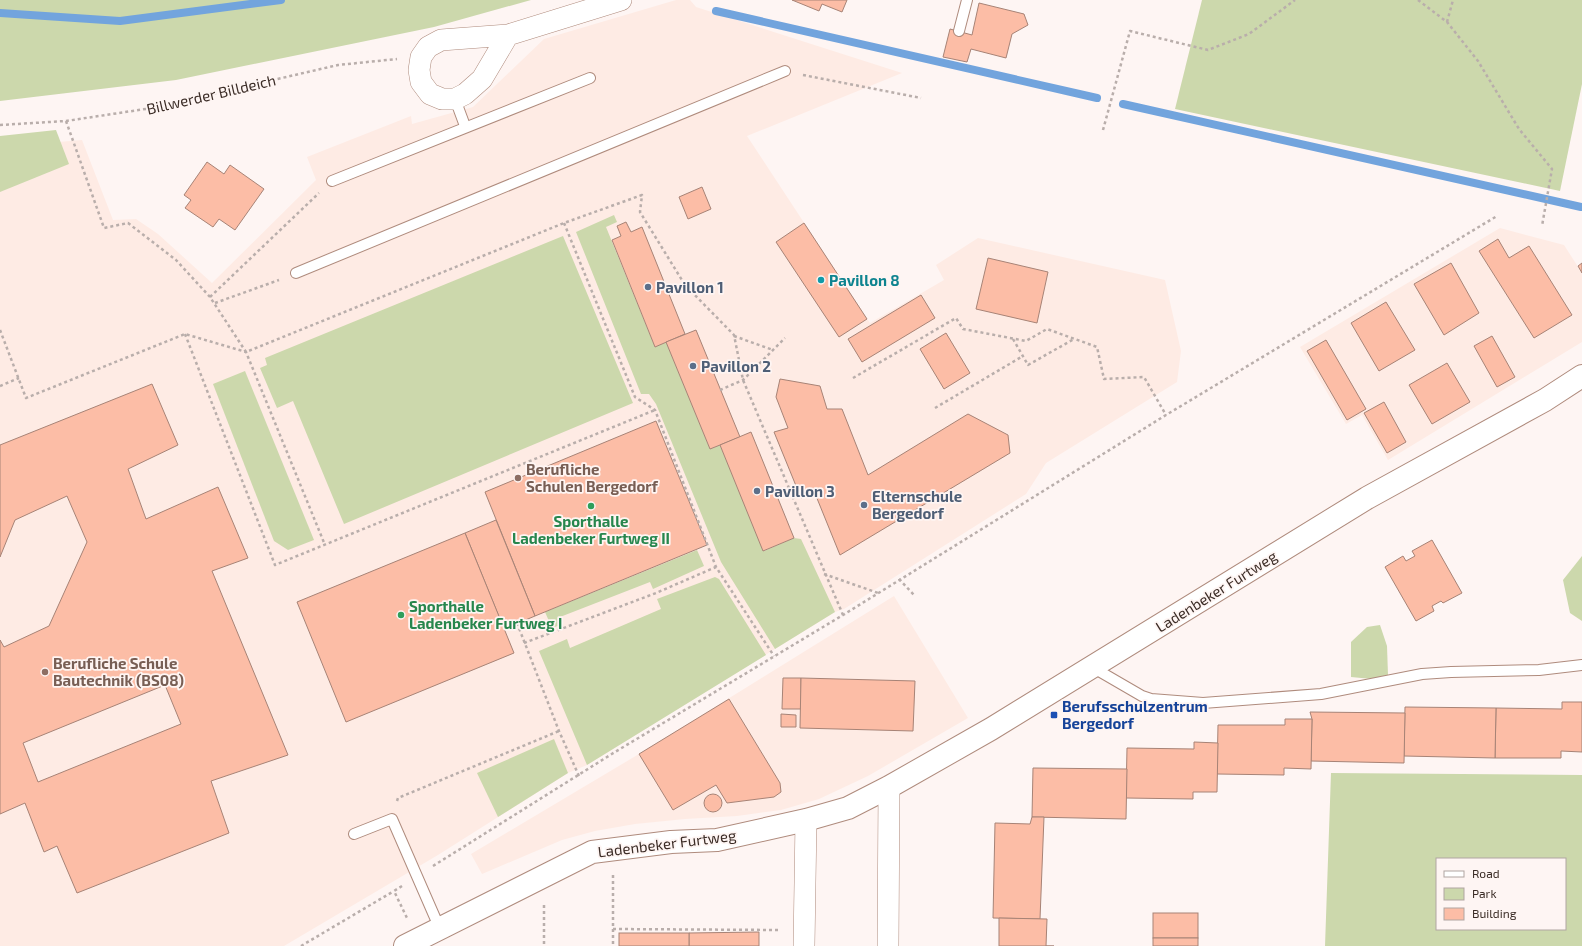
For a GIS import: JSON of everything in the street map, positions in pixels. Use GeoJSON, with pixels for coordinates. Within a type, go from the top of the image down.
{"type":"FeatureCollection","features":[{"type":"Feature","properties":{"kind":"street"},"geometry":{"type":"LineString","coordinates":[[508,35],[482,79],[465,94],[455,99],[442,99],[430,94],[421,82],[419,70],[421,57],[428,48],[441,40],[508,35],[622,0]]}},
{"type":"Feature","properties":{"kind":"street","name":"Ladenbeker Furtweg"},"geometry":{"type":"LineString","coordinates":[[411,943],[592,852],[671,842],[717,840],[806,820],[848,808],[889,787],[991,729],[1367,498],[1545,400],[1582,376]]}},
{"type":"Feature","properties":{"kind":"street","name":"Ladenbeker Furtweg"},"geometry":{"type":"LineString","coordinates":[[1545,400],[1582,388]]}},
{"type":"Feature","properties":{"kind":"street"},"geometry":{"type":"LineString","coordinates":[[888,946],[889,787]]}},
{"type":"Feature","properties":{"kind":"street"},"geometry":{"type":"LineString","coordinates":[[804,938],[806,820]]}},
{"type":"Feature","properties":{"kind":"lane"},"geometry":{"type":"LineString","coordinates":[[958,32],[967,0]]}},
{"type":"Feature","properties":{"kind":"lane"},"geometry":{"type":"LineString","coordinates":[[296,273],[785,72]]}},
{"type":"Feature","properties":{"kind":"lane"},"geometry":{"type":"LineString","coordinates":[[332,181],[465,126],[590,78]]}},
{"type":"Feature","properties":{"kind":"lane"},"geometry":{"type":"LineString","coordinates":[[455,99],[465,126]]}},
{"type":"Feature","properties":{"kind":"lane"},"geometry":{"type":"LineString","coordinates":[[1092,667],[1142,696],[1151,699],[1203,703],[1321,694],[1422,674],[1466,671],[1539,670],[1582,666]]}},
{"type":"Feature","properties":{"kind":"lane"},"geometry":{"type":"LineString","coordinates":[[354,834],[392,819],[440,929]]}},
{"type":"Feature","properties":{"kind":"path"},"geometry":{"type":"LineString","coordinates":[[1103,130],[1130,31],[1208,50],[1248,34],[1295,0]]}},
{"type":"Feature","properties":{"kind":"path"},"geometry":{"type":"LineString","coordinates":[[1418,0],[1447,22],[1478,61],[1519,129],[1552,169],[1542,226]]}},
{"type":"Feature","properties":{"kind":"path"},"geometry":{"type":"LineString","coordinates":[[1447,22],[1453,0]]}},
{"type":"Feature","properties":{"kind":"path","name":"Billwerder Billdeich"},"geometry":{"type":"LineString","coordinates":[[0,125],[66,121],[152,108],[338,64],[421,57]]}},
{"type":"Feature","properties":{"kind":"path"},"geometry":{"type":"LineString","coordinates":[[785,72],[921,98]]}},
{"type":"Feature","properties":{"kind":"path"},"geometry":{"type":"LineString","coordinates":[[66,121],[104,228],[128,223],[176,260],[215,303],[246,352],[325,545]]}},
{"type":"Feature","properties":{"kind":"path"},"geometry":{"type":"LineString","coordinates":[[210,297],[332,181]]}},
{"type":"Feature","properties":{"kind":"path"},"geometry":{"type":"LineString","coordinates":[[0,330],[26,398],[185,334],[246,352],[564,223],[642,194],[640,212],[685,285],[734,335],[773,350]]}},
{"type":"Feature","properties":{"kind":"path"},"geometry":{"type":"LineString","coordinates":[[301,946],[394,891],[622,748],[843,615],[1166,415],[1497,216]]}},
{"type":"Feature","properties":{"kind":"path"},"geometry":{"type":"LineString","coordinates":[[564,223],[635,397],[655,410],[716,567],[774,656]]}},
{"type":"Feature","properties":{"kind":"path"},"geometry":{"type":"LineString","coordinates":[[215,303],[296,273]]}},
{"type":"Feature","properties":{"kind":"path"},"geometry":{"type":"LineString","coordinates":[[853,378],[956,318],[963,329],[1026,341],[1047,329],[1097,347],[1104,379],[1144,377],[1166,415]]}},
{"type":"Feature","properties":{"kind":"path"},"geometry":{"type":"LineString","coordinates":[[185,334],[275,566],[655,410]]}},
{"type":"Feature","properties":{"kind":"path"},"geometry":{"type":"LineString","coordinates":[[734,335],[743,380],[824,574],[843,615]]}},
{"type":"Feature","properties":{"kind":"path"},"geometry":{"type":"LineString","coordinates":[[720,390],[743,380],[785,338]]}},
{"type":"Feature","properties":{"kind":"path"},"geometry":{"type":"LineString","coordinates":[[1013,338],[1028,365],[1074,338]]}},
{"type":"Feature","properties":{"kind":"path"},"geometry":{"type":"LineString","coordinates":[[935,408],[1023,356]]}},
{"type":"Feature","properties":{"kind":"path"},"geometry":{"type":"LineString","coordinates":[[0,386],[19,378]]}},
{"type":"Feature","properties":{"kind":"path"},"geometry":{"type":"LineString","coordinates":[[524,643],[656,594],[716,567]]}},
{"type":"Feature","properties":{"kind":"path"},"geometry":{"type":"LineString","coordinates":[[824,574],[878,593]]}},
{"type":"Feature","properties":{"kind":"path"},"geometry":{"type":"LineString","coordinates":[[900,579],[915,596]]}},
{"type":"Feature","properties":{"kind":"path"},"geometry":{"type":"LineString","coordinates":[[517,623],[559,731],[579,776]]}},
{"type":"Feature","properties":{"kind":"path"},"geometry":{"type":"LineString","coordinates":[[392,819],[398,798],[559,731]]}},
{"type":"Feature","properties":{"kind":"path"},"geometry":{"type":"LineString","coordinates":[[613,849],[613,946]]}},
{"type":"Feature","properties":{"kind":"path"},"geometry":{"type":"LineString","coordinates":[[544,876],[544,946]]}},
{"type":"Feature","properties":{"kind":"path"},"geometry":{"type":"LineString","coordinates":[[394,891],[411,943]]}},
{"type":"Feature","properties":{"kind":"path"},"geometry":{"type":"LineString","coordinates":[[613,929],[804,938]]}},
{"type":"Feature","properties":{"kind":"shaded area","name":"Berufliche Schulen Bergedorf"},"geometry":{"type":"Polygon","coordinates":[[[676,0],[690,0],[696,7],[902,73],[747,136],[870,323],[944,280],[936,265],[978,238],[1165,280],[1181,351],[1177,382],[1046,463],[1026,494],[844,609],[835,612],[587,765],[568,773],[438,855],[284,946],[0,946],[0,147],[82,140],[113,220],[136,219],[158,234],[212,283],[316,180],[307,157],[411,116],[412,124],[473,107],[544,39],[676,0]]]}},
{"type":"Feature","properties":{"kind":"shaded area"},"geometry":{"type":"Polygon","coordinates":[[[1500,228],[1564,245],[1582,273],[1582,342],[1388,460],[1362,415],[1346,424],[1300,347],[1500,228]]]}},
{"type":"Feature","properties":{"kind":"shaded area"},"geometry":{"type":"Polygon","coordinates":[[[894,596],[968,718],[868,776],[819,799],[781,810],[737,816],[635,824],[595,831],[562,840],[482,874],[471,854],[639,754],[894,596]]]}},
{"type":"Feature","properties":{"kind":"green space"},"geometry":{"type":"Polygon","coordinates":[[[0,0],[531,0],[434,27],[176,80],[0,101],[0,0]]]}},
{"type":"Feature","properties":{"kind":"green space"},"geometry":{"type":"Polygon","coordinates":[[[1202,0],[1582,0],[1582,84],[1560,191],[1175,109],[1202,0]]]}},
{"type":"Feature","properties":{"kind":"green space"},"geometry":{"type":"Polygon","coordinates":[[[56,130],[69,164],[0,192],[0,136],[56,130]]]}},
{"type":"Feature","properties":{"kind":"green space"},"geometry":{"type":"Polygon","coordinates":[[[614,215],[617,222],[606,227],[655,347],[666,342],[710,449],[720,445],[764,551],[794,538],[801,539],[835,612],[775,649],[721,562],[656,404],[649,394],[641,394],[576,232],[614,215]]]}},
{"type":"Feature","properties":{"kind":"green space"},"geometry":{"type":"Polygon","coordinates":[[[563,236],[633,403],[344,524],[293,401],[277,408],[260,368],[267,365],[265,358],[563,236]]]}},
{"type":"Feature","properties":{"kind":"green space"},"geometry":{"type":"Polygon","coordinates":[[[245,371],[314,540],[288,550],[274,541],[213,384],[245,371]]]}},
{"type":"Feature","properties":{"kind":"green space"},"geometry":{"type":"Polygon","coordinates":[[[697,550],[704,566],[653,589],[650,582],[560,617],[563,624],[552,628],[545,612],[697,550]]]}},
{"type":"Feature","properties":{"kind":"green space"},"geometry":{"type":"Polygon","coordinates":[[[1582,556],[1582,621],[1570,613],[1563,580],[1582,556]]]}},
{"type":"Feature","properties":{"kind":"green space"},"geometry":{"type":"Polygon","coordinates":[[[715,577],[719,579],[766,655],[587,765],[539,651],[567,639],[570,648],[661,609],[657,599],[715,577]]]}},
{"type":"Feature","properties":{"kind":"green space"},"geometry":{"type":"Polygon","coordinates":[[[1380,625],[1387,646],[1388,675],[1372,679],[1351,677],[1351,642],[1367,627],[1380,625]]]}},
{"type":"Feature","properties":{"kind":"green space"},"geometry":{"type":"Polygon","coordinates":[[[554,739],[568,773],[498,817],[477,773],[554,739]]]}},
{"type":"Feature","properties":{"kind":"green space"},"geometry":{"type":"Polygon","coordinates":[[[1331,773],[1582,775],[1582,946],[1325,946],[1331,773]]]}},
{"type":"Feature","properties":{"kind":"building"},"geometry":{"type":"Polygon","coordinates":[[[792,0],[847,0],[842,12],[822,4],[819,11],[792,0]]]}},
{"type":"Feature","properties":{"kind":"building"},"geometry":{"type":"Polygon","coordinates":[[[979,3],[1024,14],[1028,25],[1012,34],[1006,58],[971,49],[967,62],[943,57],[950,29],[972,35],[979,3]]]}},
{"type":"Feature","properties":{"kind":"building"},"geometry":{"type":"Polygon","coordinates":[[[207,162],[224,174],[230,165],[264,189],[235,230],[219,219],[213,227],[185,208],[191,200],[184,195],[207,162]]]}},
{"type":"Feature","properties":{"kind":"building"},"geometry":{"type":"Polygon","coordinates":[[[702,187],[711,209],[688,219],[679,197],[702,187]]]}},
{"type":"Feature","properties":{"kind":"building","name":"Pavillon 1"},"geometry":{"type":"Polygon","coordinates":[[[626,222],[631,232],[642,227],[685,334],[655,347],[612,240],[621,236],[617,226],[626,222]]]}},
{"type":"Feature","properties":{"kind":"building","name":"Pavillon 8"},"geometry":{"type":"Polygon","coordinates":[[[804,223],[867,319],[839,337],[776,242],[804,223]]]}},
{"type":"Feature","properties":{"kind":"building"},"geometry":{"type":"Polygon","coordinates":[[[1498,239],[1509,258],[1529,246],[1572,315],[1534,338],[1479,251],[1498,239]]]}},
{"type":"Feature","properties":{"kind":"building"},"geometry":{"type":"Polygon","coordinates":[[[988,258],[1048,272],[1037,323],[976,309],[988,258]]]}},
{"type":"Feature","properties":{"kind":"building"},"geometry":{"type":"Polygon","coordinates":[[[1451,263],[1479,313],[1444,335],[1414,284],[1451,263]]]}},
{"type":"Feature","properties":{"kind":"building"},"geometry":{"type":"Polygon","coordinates":[[[1582,263],[1582,273],[1578,266],[1582,263]]]}},
{"type":"Feature","properties":{"kind":"building"},"geometry":{"type":"Polygon","coordinates":[[[921,295],[935,318],[862,362],[848,339],[921,295]]]}},
{"type":"Feature","properties":{"kind":"building"},"geometry":{"type":"Polygon","coordinates":[[[1386,302],[1415,350],[1379,371],[1351,323],[1386,302]]]}},
{"type":"Feature","properties":{"kind":"building","name":"Pavillon 2"},"geometry":{"type":"Polygon","coordinates":[[[696,330],[740,437],[710,449],[666,342],[696,330]]]}},
{"type":"Feature","properties":{"kind":"building"},"geometry":{"type":"Polygon","coordinates":[[[946,333],[970,373],[944,389],[920,349],[946,333]]]}},
{"type":"Feature","properties":{"kind":"building"},"geometry":{"type":"Polygon","coordinates":[[[1492,336],[1515,377],[1497,387],[1474,346],[1492,336]]]}},
{"type":"Feature","properties":{"kind":"building"},"geometry":{"type":"Polygon","coordinates":[[[1326,340],[1366,409],[1347,420],[1307,351],[1326,340]]]}},
{"type":"Feature","properties":{"kind":"building"},"geometry":{"type":"Polygon","coordinates":[[[1447,363],[1470,402],[1432,424],[1409,385],[1447,363]]]}},
{"type":"Feature","properties":{"kind":"building"},"geometry":{"type":"Polygon","coordinates":[[[780,379],[820,386],[827,409],[842,409],[868,475],[968,414],[1008,435],[1010,453],[840,555],[814,491],[801,498],[774,432],[788,428],[776,397],[780,379]]]}},
{"type":"Feature","properties":{"kind":"building"},"geometry":{"type":"Polygon","coordinates":[[[152,384],[178,445],[128,469],[146,519],[218,487],[248,558],[212,571],[288,755],[211,781],[229,833],[77,893],[57,846],[44,852],[25,803],[0,814],[0,640],[4,647],[49,626],[87,542],[67,496],[15,520],[0,557],[0,445],[152,384]],[[165,685],[23,743],[38,782],[181,724],[165,685]]]}},
{"type":"Feature","properties":{"kind":"building"},"geometry":{"type":"Polygon","coordinates":[[[1384,402],[1406,442],[1387,453],[1364,413],[1384,402]]]}},
{"type":"Feature","properties":{"kind":"building","name":"Sporthalle Ladenbeker Furtweg II"},"geometry":{"type":"Polygon","coordinates":[[[656,421],[707,545],[535,616],[485,492],[656,421]]]}},
{"type":"Feature","properties":{"kind":"building","name":"Pavillon 3"},"geometry":{"type":"Polygon","coordinates":[[[751,432],[794,538],[763,551],[720,445],[751,432]]]}},
{"type":"Feature","properties":{"kind":"building"},"geometry":{"type":"Polygon","coordinates":[[[496,520],[535,616],[504,629],[465,533],[496,520]]]}},
{"type":"Feature","properties":{"kind":"building","name":"Sporthalle Ladenbeker Furtweg I"},"geometry":{"type":"Polygon","coordinates":[[[465,533],[514,653],[346,722],[297,602],[465,533]]]}},
{"type":"Feature","properties":{"kind":"building"},"geometry":{"type":"Polygon","coordinates":[[[1432,540],[1462,593],[1443,603],[1441,601],[1432,606],[1434,611],[1416,621],[1385,567],[1403,556],[1406,561],[1415,556],[1412,551],[1432,540]]]}},
{"type":"Feature","properties":{"kind":"building"},"geometry":{"type":"Polygon","coordinates":[[[783,678],[801,678],[801,709],[782,709],[783,678]]]}},
{"type":"Feature","properties":{"kind":"building"},"geometry":{"type":"Polygon","coordinates":[[[801,678],[915,681],[913,731],[800,728],[801,678]]]}},
{"type":"Feature","properties":{"kind":"building"},"geometry":{"type":"Polygon","coordinates":[[[729,699],[780,783],[781,792],[774,797],[727,803],[716,785],[673,810],[639,754],[729,699]]]}},
{"type":"Feature","properties":{"kind":"building"},"geometry":{"type":"Polygon","coordinates":[[[1562,702],[1582,702],[1582,752],[1561,751],[1561,758],[1495,758],[1496,708],[1562,709],[1562,702]]]}},
{"type":"Feature","properties":{"kind":"building"},"geometry":{"type":"Polygon","coordinates":[[[1405,707],[1496,708],[1495,758],[1404,756],[1405,707]]]}},
{"type":"Feature","properties":{"kind":"building"},"geometry":{"type":"Polygon","coordinates":[[[1310,712],[1405,713],[1404,763],[1311,761],[1312,719],[1310,712]]]}},
{"type":"Feature","properties":{"kind":"building"},"geometry":{"type":"Polygon","coordinates":[[[781,714],[796,715],[796,727],[781,727],[781,714]]]}},
{"type":"Feature","properties":{"kind":"building"},"geometry":{"type":"Polygon","coordinates":[[[1285,719],[1312,719],[1311,769],[1284,768],[1284,775],[1217,774],[1218,725],[1285,725],[1285,719]]]}},
{"type":"Feature","properties":{"kind":"building"},"geometry":{"type":"Polygon","coordinates":[[[1194,742],[1218,743],[1217,792],[1193,792],[1193,799],[1126,798],[1127,748],[1194,749],[1194,742]]]}},
{"type":"Feature","properties":{"kind":"building"},"geometry":{"type":"Polygon","coordinates":[[[1033,768],[1127,769],[1126,819],[1032,817],[1033,768]]]}},
{"type":"Feature","properties":{"kind":"building"},"geometry":{"type":"Polygon","coordinates":[[[713,794],[719,797],[722,803],[719,809],[713,812],[707,809],[704,803],[707,797],[713,794]]]}},
{"type":"Feature","properties":{"kind":"building"},"geometry":{"type":"Polygon","coordinates":[[[1032,817],[1044,817],[1040,919],[993,918],[995,823],[1030,824],[1032,817]]]}},
{"type":"Feature","properties":{"kind":"building"},"geometry":{"type":"Polygon","coordinates":[[[1153,913],[1198,913],[1198,938],[1153,938],[1153,913]]]}},
{"type":"Feature","properties":{"kind":"building"},"geometry":{"type":"Polygon","coordinates":[[[999,918],[1047,919],[1046,946],[999,946],[999,918]]]}},
{"type":"Feature","properties":{"kind":"building"},"geometry":{"type":"Polygon","coordinates":[[[759,932],[759,946],[689,946],[689,933],[759,932]]]}},
{"type":"Feature","properties":{"kind":"building"},"geometry":{"type":"Polygon","coordinates":[[[619,933],[689,933],[689,946],[619,946],[619,933]]]}},
{"type":"Feature","properties":{"kind":"building"},"geometry":{"type":"Polygon","coordinates":[[[1153,938],[1198,938],[1198,946],[1153,946],[1153,938]]]}},
{"type":"Feature","properties":{"kind":"waterway"},"geometry":{"type":"LineString","coordinates":[[0,13],[120,21],[281,0]]}},
{"type":"Feature","properties":{"kind":"waterway"},"geometry":{"type":"LineString","coordinates":[[716,11],[1097,98]]}},
{"type":"Feature","properties":{"kind":"waterway"},"geometry":{"type":"LineString","coordinates":[[1123,104],[1581,207]]}},
{"type":"Feature","properties":{"kind":"place","name":"Pavillon 8"},"geometry":{"type":"Point","coordinates":[821,280]}},
{"type":"Feature","properties":{"kind":"place","name":"Pavillon 1"},"geometry":{"type":"Point","coordinates":[648,287]}},
{"type":"Feature","properties":{"kind":"place","name":"Pavillon 2"},"geometry":{"type":"Point","coordinates":[693,366]}},
{"type":"Feature","properties":{"kind":"place","name":"Berufliche Schulen Bergedorf"},"geometry":{"type":"Point","coordinates":[518,478]}},
{"type":"Feature","properties":{"kind":"place","name":"Pavillon 3"},"geometry":{"type":"Point","coordinates":[757,491]}},
{"type":"Feature","properties":{"kind":"place","name":"Elternschule Bergedorf"},"geometry":{"type":"Point","coordinates":[864,505]}},
{"type":"Feature","properties":{"kind":"place","name":"Sporthalle Ladenbeker Furtweg II"},"geometry":{"type":"Point","coordinates":[591,506]}},
{"type":"Feature","properties":{"kind":"place","name":"Sporthalle Ladenbeker Furtweg I"},"geometry":{"type":"Point","coordinates":[401,615]}},
{"type":"Feature","properties":{"kind":"place","name":"Berufliche Schule Bautechnik (BS08)"},"geometry":{"type":"Point","coordinates":[45,672]}},
{"type":"Feature","properties":{"kind":"place","name":"Berufsschulzentrum Bergedorf"},"geometry":{"type":"Point","coordinates":[1054,715]}}]}
